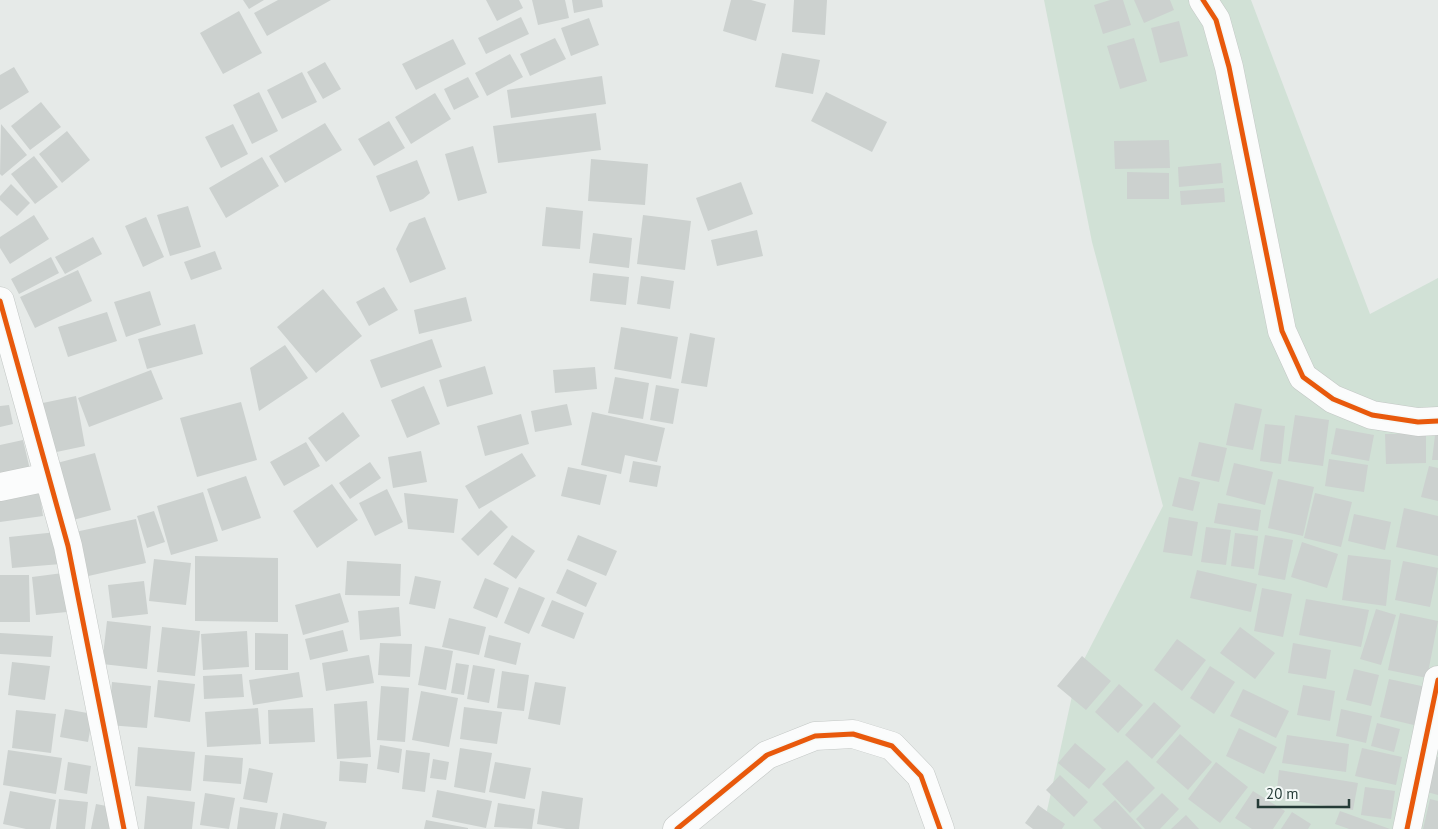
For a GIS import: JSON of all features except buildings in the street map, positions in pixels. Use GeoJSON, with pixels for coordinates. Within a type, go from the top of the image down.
{"type":"FeatureCollection","features":[{"type":"Feature","properties":{"kind":"street"},"geometry":{"type":"LineString","coordinates":[[1203,0],[1216,20],[1229,67],[1282,331],[1303,377],[1333,399],[1372,415],[1418,422],[1438,422]]}},
{"type":"Feature","properties":{"kind":"street"},"geometry":{"type":"LineString","coordinates":[[0,301],[68,546],[124,829]]}},
{"type":"Feature","properties":{"kind":"street"},"geometry":{"type":"LineString","coordinates":[[0,487],[48,477]]}},
{"type":"Feature","properties":{"kind":"street"},"geometry":{"type":"LineString","coordinates":[[1407,829],[1438,680]]}},
{"type":"Feature","properties":{"kind":"street"},"geometry":{"type":"LineString","coordinates":[[677,829],[768,755],[815,736],[853,734],[892,746],[921,776],[940,829]]}},
{"type":"Feature","properties":{"kind":"green space"},"geometry":{"type":"Polygon","coordinates":[[[1044,0],[1251,0],[1370,314],[1438,278],[1438,829],[1043,829],[1077,673],[1163,506],[1092,242],[1044,0]]]}},
{"type":"Feature","properties":{"kind":"cycle path"},"geometry":{"type":"LineString","coordinates":[[1203,0],[1216,20],[1229,67],[1282,331],[1303,377],[1333,399],[1372,415],[1418,422],[1438,421]]}},
{"type":"Feature","properties":{"kind":"cycle path"},"geometry":{"type":"LineString","coordinates":[[0,301],[68,546],[124,829]]}},
{"type":"Feature","properties":{"kind":"cycle path"},"geometry":{"type":"LineString","coordinates":[[1407,829],[1438,680]]}},
{"type":"Feature","properties":{"kind":"cycle path"},"geometry":{"type":"LineString","coordinates":[[677,829],[767,755],[815,736],[853,734],[892,746],[921,776],[940,829]]}}]}
